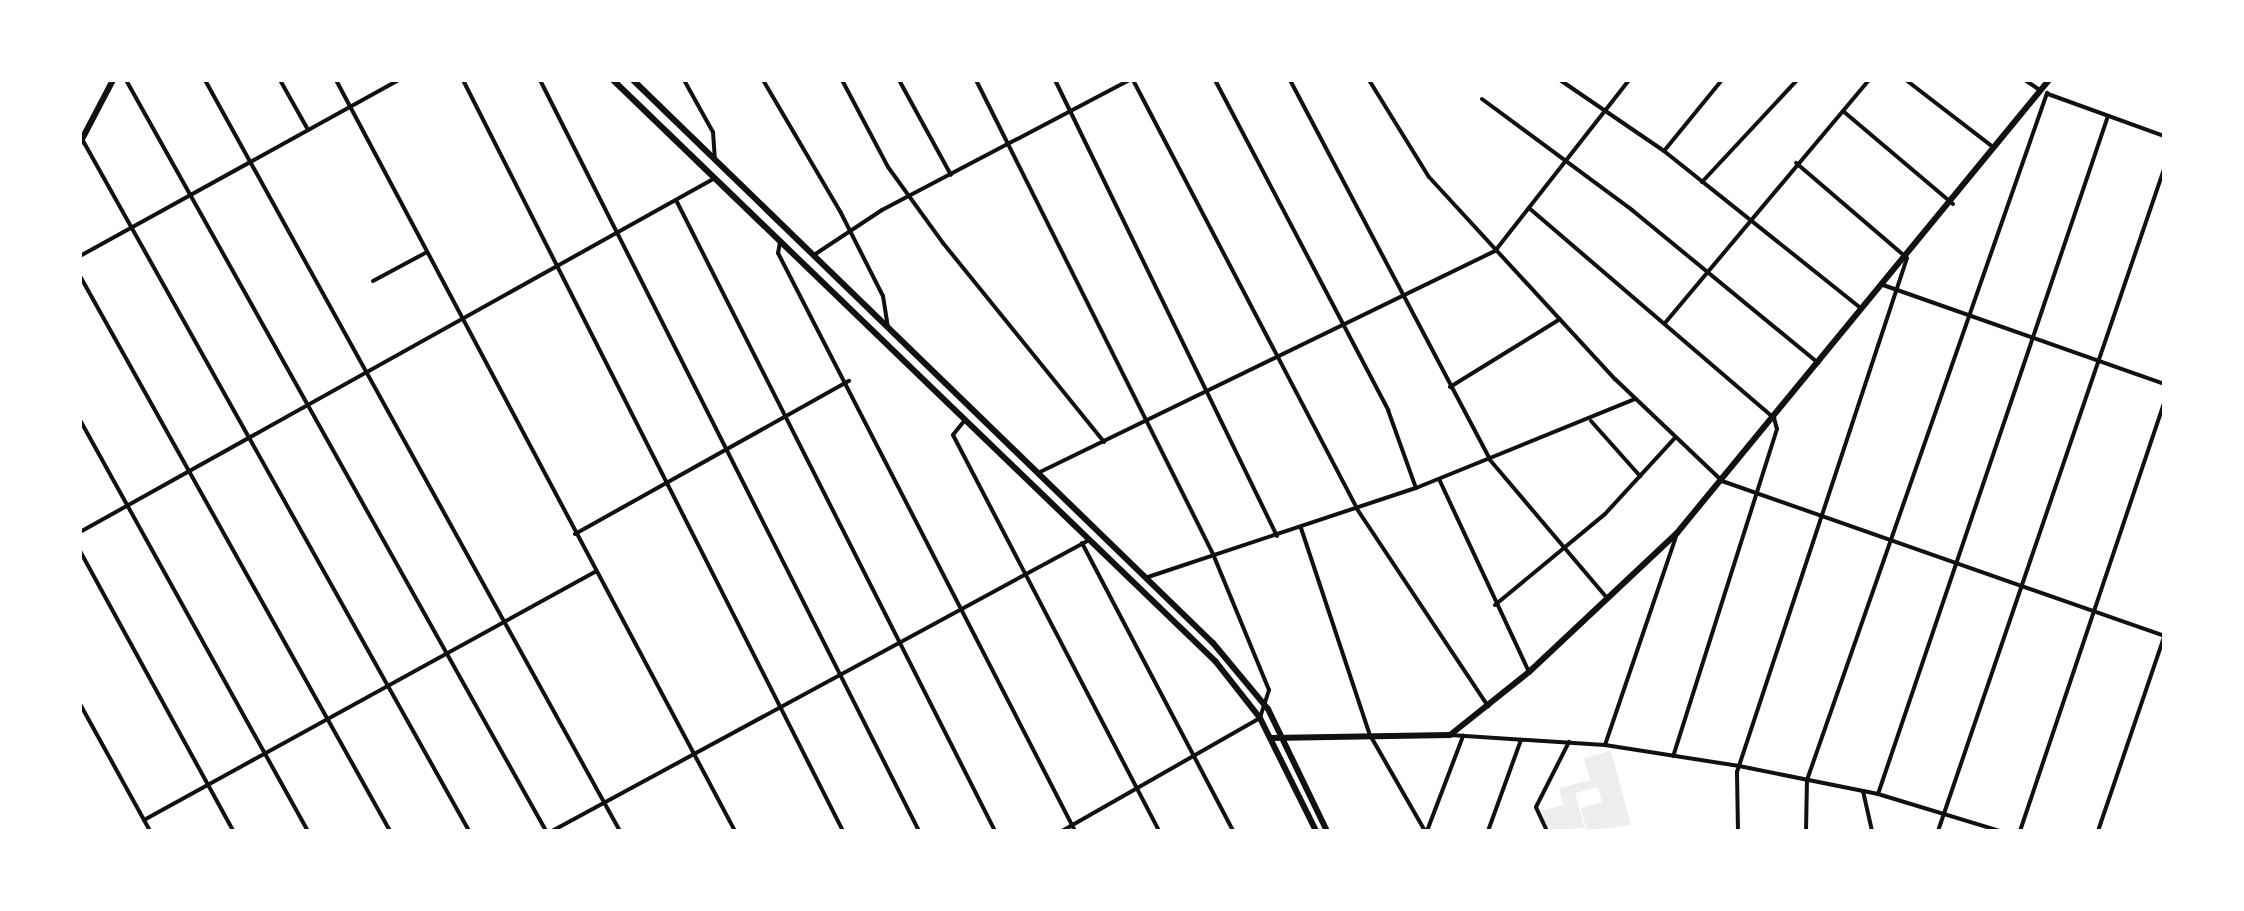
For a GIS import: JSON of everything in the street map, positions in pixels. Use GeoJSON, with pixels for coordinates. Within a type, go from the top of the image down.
{"type":"FeatureCollection","features":[{"type":"Feature","properties":{"kind":"street"},"geometry":{"type":"LineString","coordinates":[[113,80],[81,141],[250,435],[469,831]]}},
{"type":"Feature","properties":{"kind":"street"},"geometry":{"type":"LineString","coordinates":[[126,80],[549,831],[1085,541]]}},
{"type":"Feature","properties":{"kind":"street"},"geometry":{"type":"LineString","coordinates":[[205,80],[370,369],[607,797],[620,831]]}},
{"type":"Feature","properties":{"kind":"street"},"geometry":{"type":"LineString","coordinates":[[280,80],[307,128]]}},
{"type":"Feature","properties":{"kind":"street"},"geometry":{"type":"LineString","coordinates":[[336,80],[735,831]]}},
{"type":"Feature","properties":{"kind":"street"},"geometry":{"type":"LineString","coordinates":[[80,256],[250,158],[399,80]]}},
{"type":"Feature","properties":{"kind":"street"},"geometry":{"type":"LineString","coordinates":[[463,80],[843,831]]}},
{"type":"Feature","properties":{"kind":"street"},"geometry":{"type":"LineString","coordinates":[[540,80],[919,831]]}},
{"type":"Feature","properties":{"kind":"street"},"geometry":{"type":"LineString","coordinates":[[613,80],[965,420],[1085,541],[1216,662],[1260,718],[1316,831]]}},
{"type":"Feature","properties":{"kind":"street"},"geometry":{"type":"LineString","coordinates":[[633,80],[1148,577],[1268,709],[1327,831]]}},
{"type":"Feature","properties":{"kind":"street"},"geometry":{"type":"LineString","coordinates":[[684,80],[713,132],[715,159]]}},
{"type":"Feature","properties":{"kind":"street"},"geometry":{"type":"LineString","coordinates":[[763,80],[883,296],[888,329]]}},
{"type":"Feature","properties":{"kind":"street"},"geometry":{"type":"LineString","coordinates":[[842,80],[910,198],[1104,442]]}},
{"type":"Feature","properties":{"kind":"street"},"geometry":{"type":"LineString","coordinates":[[899,80],[951,175]]}},
{"type":"Feature","properties":{"kind":"street"},"geometry":{"type":"LineString","coordinates":[[976,80],[1014,145],[1213,554],[1269,690],[1268,709],[1260,718],[1074,828],[1062,831]]}},
{"type":"Feature","properties":{"kind":"street"},"geometry":{"type":"LineString","coordinates":[[1055,80],[1203,390],[1277,536]]}},
{"type":"Feature","properties":{"kind":"street"},"geometry":{"type":"LineString","coordinates":[[812,256],[849,230],[1014,145],[1131,80],[1357,509],[1488,706]]}},
{"type":"Feature","properties":{"kind":"street"},"geometry":{"type":"LineString","coordinates":[[1215,80],[1340,326],[1388,410],[1416,488]]}},
{"type":"Feature","properties":{"kind":"street"},"geometry":{"type":"LineString","coordinates":[[1290,80],[1400,296],[1490,460],[1607,598]]}},
{"type":"Feature","properties":{"kind":"street"},"geometry":{"type":"LineString","coordinates":[[1369,80],[1414,156],[1495,251],[1674,439],[1722,481],[2019,588],[2164,636],[2098,831]]}},
{"type":"Feature","properties":{"kind":"street"},"geometry":{"type":"LineString","coordinates":[[1560,80],[1664,151],[1863,309]]}},
{"type":"Feature","properties":{"kind":"street"},"geometry":{"type":"LineString","coordinates":[[1040,472],[1203,390],[1495,251],[1563,158],[1629,80]]}},
{"type":"Feature","properties":{"kind":"street"},"geometry":{"type":"LineString","coordinates":[[1664,151],[1722,80]]}},
{"type":"Feature","properties":{"kind":"street"},"geometry":{"type":"LineString","coordinates":[[1702,182],[1797,80]]}},
{"type":"Feature","properties":{"kind":"street"},"geometry":{"type":"LineString","coordinates":[[1664,324],[1796,163],[1869,80]]}},
{"type":"Feature","properties":{"kind":"street"},"geometry":{"type":"LineString","coordinates":[[1906,80],[1995,149]]}},
{"type":"Feature","properties":{"kind":"street"},"geometry":{"type":"LineString","coordinates":[[2025,80],[2043,92],[2164,136]]}},
{"type":"Feature","properties":{"kind":"street"},"geometry":{"type":"LineString","coordinates":[[1806,831],[1807,780],[2049,80]]}},
{"type":"Feature","properties":{"kind":"street"},"geometry":{"type":"LineString","coordinates":[[1450,735],[1529,672],[1677,533],[2043,92]]}},
{"type":"Feature","properties":{"kind":"street"},"geometry":{"type":"LineString","coordinates":[[1482,99],[1707,270],[1818,363]]}},
{"type":"Feature","properties":{"kind":"street"},"geometry":{"type":"LineString","coordinates":[[1843,111],[1953,204]]}},
{"type":"Feature","properties":{"kind":"street"},"geometry":{"type":"LineString","coordinates":[[1878,794],[2108,116]]}},
{"type":"Feature","properties":{"kind":"street"},"geometry":{"type":"LineString","coordinates":[[1796,163],[1907,258]]}},
{"type":"Feature","properties":{"kind":"street"},"geometry":{"type":"LineString","coordinates":[[1938,831],[1940,812],[2164,169]]}},
{"type":"Feature","properties":{"kind":"street"},"geometry":{"type":"LineString","coordinates":[[80,532],[307,402],[463,321],[715,178]]}},
{"type":"Feature","properties":{"kind":"street"},"geometry":{"type":"LineString","coordinates":[[677,202],[995,831]]}},
{"type":"Feature","properties":{"kind":"street"},"geometry":{"type":"LineString","coordinates":[[1529,208],[1774,418],[1777,440],[1673,756]]}},
{"type":"Feature","properties":{"kind":"street"},"geometry":{"type":"LineString","coordinates":[[781,241],[778,253],[849,381],[1074,828]]}},
{"type":"Feature","properties":{"kind":"street"},"geometry":{"type":"LineString","coordinates":[[373,281],[427,252]]}},
{"type":"Feature","properties":{"kind":"street"},"geometry":{"type":"LineString","coordinates":[[1738,831],[1739,766],[1900,291],[1907,258]]}},
{"type":"Feature","properties":{"kind":"street"},"geometry":{"type":"LineString","coordinates":[[80,276],[390,831]]}},
{"type":"Feature","properties":{"kind":"street"},"geometry":{"type":"LineString","coordinates":[[1883,285],[1967,318],[2164,384]]}},
{"type":"Feature","properties":{"kind":"street"},"geometry":{"type":"LineString","coordinates":[[1449,388],[1560,319]]}},
{"type":"Feature","properties":{"kind":"street"},"geometry":{"type":"LineString","coordinates":[[575,534],[787,420],[849,381]]}},
{"type":"Feature","properties":{"kind":"street"},"geometry":{"type":"LineString","coordinates":[[1148,577],[1416,488],[1591,421],[1635,399]]}},
{"type":"Feature","properties":{"kind":"street"},"geometry":{"type":"LineString","coordinates":[[2020,831],[2164,404]]}},
{"type":"Feature","properties":{"kind":"street"},"geometry":{"type":"LineString","coordinates":[[80,420],[308,831]]}},
{"type":"Feature","properties":{"kind":"street"},"geometry":{"type":"LineString","coordinates":[[965,420],[953,435],[1159,831]]}},
{"type":"Feature","properties":{"kind":"street"},"geometry":{"type":"LineString","coordinates":[[1591,421],[1640,476]]}},
{"type":"Feature","properties":{"kind":"street"},"geometry":{"type":"LineString","coordinates":[[1495,605],[1567,548],[1674,439]]}},
{"type":"Feature","properties":{"kind":"street"},"geometry":{"type":"LineString","coordinates":[[1439,479],[1495,605],[1529,672]]}},
{"type":"Feature","properties":{"kind":"street"},"geometry":{"type":"LineString","coordinates":[[1301,528],[1370,735],[1426,831]]}},
{"type":"Feature","properties":{"kind":"street"},"geometry":{"type":"LineString","coordinates":[[1605,745],[1677,533]]}},
{"type":"Feature","properties":{"kind":"street"},"geometry":{"type":"LineString","coordinates":[[1085,541],[1233,831]]}},
{"type":"Feature","properties":{"kind":"street"},"geometry":{"type":"LineString","coordinates":[[80,551],[206,787],[233,831]]}},
{"type":"Feature","properties":{"kind":"street"},"geometry":{"type":"LineString","coordinates":[[144,820],[595,572]]}},
{"type":"Feature","properties":{"kind":"street"},"geometry":{"type":"LineString","coordinates":[[80,704],[150,831]]}},
{"type":"Feature","properties":{"kind":"street"},"geometry":{"type":"LineString","coordinates":[[1271,738],[1282,735],[1450,735],[1605,745],[1739,766],[1878,794],[2000,831]]}},
{"type":"Feature","properties":{"kind":"street"},"geometry":{"type":"LineString","coordinates":[[1426,831],[1463,736]]}},
{"type":"Feature","properties":{"kind":"street"},"geometry":{"type":"LineString","coordinates":[[1488,831],[1521,740]]}},
{"type":"Feature","properties":{"kind":"street"},"geometry":{"type":"LineString","coordinates":[[1547,831],[1536,807],[1569,742]]}},
{"type":"Feature","properties":{"kind":"street"},"geometry":{"type":"LineString","coordinates":[[1863,791],[1872,831]]}},
{"type":"Feature","properties":{"kind":"shaded area"},"geometry":{"type":"Polygon","coordinates":[[[1611,751],[1631,825],[1587,831],[1581,808],[1602,802],[1598,787],[1575,793],[1585,828],[1547,831],[1541,811],[1563,805],[1559,788],[1590,780],[1584,758],[1611,751]]]}}]}
